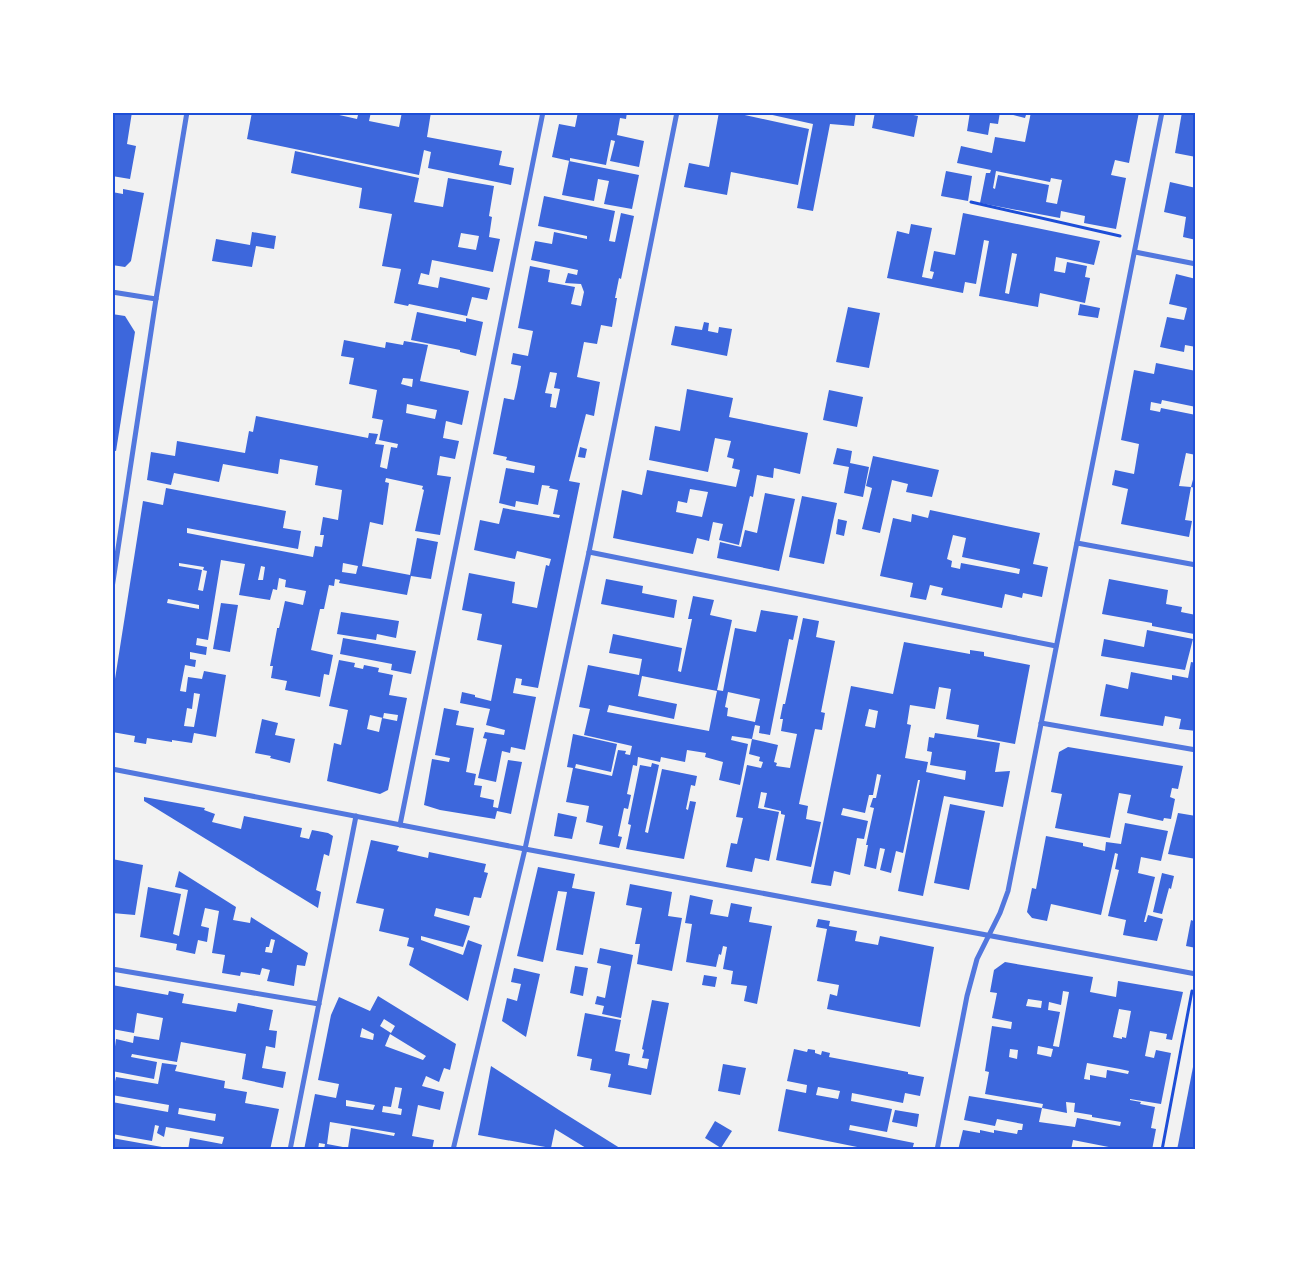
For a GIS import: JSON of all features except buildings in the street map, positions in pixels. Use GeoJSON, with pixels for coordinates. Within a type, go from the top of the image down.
{"type":"FeatureCollection","features":[{"type":"Feature","properties":{"kind":"street"},"geometry":{"type":"LineString","coordinates":[[112,588],[156,299],[188,112]]}},
{"type":"Feature","properties":{"kind":"street"},"geometry":{"type":"LineString","coordinates":[[400,825],[543,112]]}},
{"type":"Feature","properties":{"kind":"street"},"geometry":{"type":"LineString","coordinates":[[453,1150],[525,849],[589,552],[677,112]]}},
{"type":"Feature","properties":{"kind":"street"},"geometry":{"type":"LineString","coordinates":[[937,1150],[966,996],[978,959],[1000,913],[1008,891],[1162,112]]}},
{"type":"Feature","properties":{"kind":"street"},"geometry":{"type":"LineString","coordinates":[[1135,252],[1196,264]]}},
{"type":"Feature","properties":{"kind":"street"},"geometry":{"type":"LineString","coordinates":[[112,292],[156,299]]}},
{"type":"Feature","properties":{"kind":"street"},"geometry":{"type":"LineString","coordinates":[[1077,543],[1196,565]]}},
{"type":"Feature","properties":{"kind":"street"},"geometry":{"type":"LineString","coordinates":[[589,552],[1056,646]]}},
{"type":"Feature","properties":{"kind":"street"},"geometry":{"type":"LineString","coordinates":[[1041,723],[1196,750]]}},
{"type":"Feature","properties":{"kind":"street"},"geometry":{"type":"LineString","coordinates":[[112,769],[525,849],[1195,974]]}},
{"type":"Feature","properties":{"kind":"street"},"geometry":{"type":"LineString","coordinates":[[290,1150],[356,816]]}},
{"type":"Feature","properties":{"kind":"street"},"geometry":{"type":"LineString","coordinates":[[112,969],[319,1004]]}},
{"type":"Feature","properties":{"kind":"path"},"geometry":{"type":"LineString","coordinates":[[971,202],[1137,240]]}},
{"type":"Feature","properties":{"kind":"path"},"geometry":{"type":"LineString","coordinates":[[1162,1150],[1195,974]]}}]}
